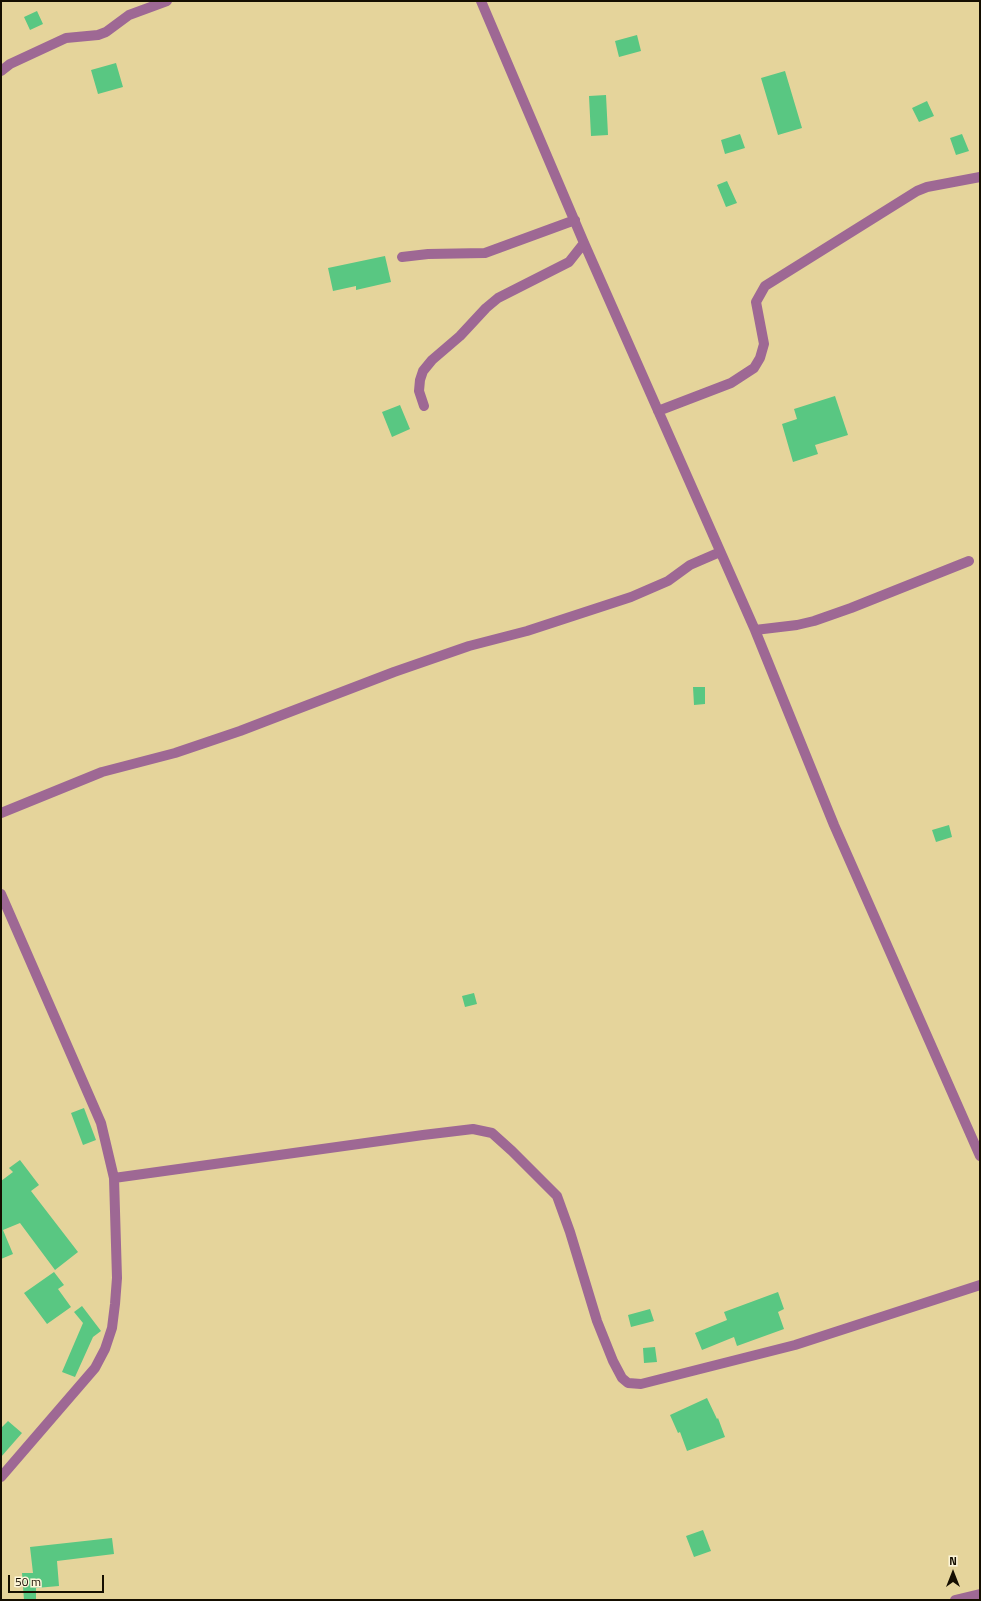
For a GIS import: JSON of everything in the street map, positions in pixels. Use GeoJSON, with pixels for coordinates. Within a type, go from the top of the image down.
{"type":"FeatureCollection","features":[{"type":"Feature","properties":{"kind":"street"},"geometry":{"type":"LineString","coordinates":[[1,71],[10,64],[66,38],[98,35],[106,32],[129,15],[167,1]]}},
{"type":"Feature","properties":{"kind":"street"},"geometry":{"type":"LineString","coordinates":[[481,1],[584,243],[755,630],[834,824],[980,1156]]}},
{"type":"Feature","properties":{"kind":"street"},"geometry":{"type":"LineString","coordinates":[[658,411],[731,383],[744,376],[754,368],[760,358],[764,344],[756,302],[764,286],[918,191],[927,187],[980,177]]}},
{"type":"Feature","properties":{"kind":"street"},"geometry":{"type":"LineString","coordinates":[[402,257],[428,254],[485,253],[575,220]]}},
{"type":"Feature","properties":{"kind":"street"},"geometry":{"type":"LineString","coordinates":[[424,406],[419,391],[420,380],[423,371],[432,360],[460,336],[486,308],[498,298],[569,262],[584,243]]}},
{"type":"Feature","properties":{"kind":"street"},"geometry":{"type":"LineString","coordinates":[[1,813],[102,772],[175,753],[240,731],[394,672],[469,646],[527,631],[631,597],[668,581],[702,558],[720,552]]}},
{"type":"Feature","properties":{"kind":"street"},"geometry":{"type":"LineString","coordinates":[[755,630],[797,625],[827,617],[969,561]]}},
{"type":"Feature","properties":{"kind":"street"},"geometry":{"type":"LineString","coordinates":[[1,894],[101,1124],[114,1178],[117,1278],[112,1328],[105,1350],[95,1368],[1,1477]]}},
{"type":"Feature","properties":{"kind":"street"},"geometry":{"type":"LineString","coordinates":[[114,1178],[438,1133],[473,1129],[492,1133],[557,1196],[570,1232],[597,1321],[613,1361],[622,1378],[628,1383],[641,1384],[795,1345],[980,1285]]}},
{"type":"Feature","properties":{"kind":"street"},"geometry":{"type":"LineString","coordinates":[[955,1600],[980,1594]]}},
{"type":"Feature","properties":{"kind":"building"},"geometry":{"type":"Polygon","coordinates":[[[37,11],[43,24],[30,30],[24,17],[37,11]]]}},
{"type":"Feature","properties":{"kind":"building"},"geometry":{"type":"Polygon","coordinates":[[[637,35],[641,51],[619,57],[615,41],[637,35]]]}},
{"type":"Feature","properties":{"kind":"building"},"geometry":{"type":"Polygon","coordinates":[[[116,63],[123,87],[98,94],[91,70],[116,63]]]}},
{"type":"Feature","properties":{"kind":"building"},"geometry":{"type":"Polygon","coordinates":[[[785,71],[802,128],[778,135],[761,78],[785,71]]]}},
{"type":"Feature","properties":{"kind":"building"},"geometry":{"type":"Polygon","coordinates":[[[606,95],[608,135],[591,136],[589,96],[606,95]]]}},
{"type":"Feature","properties":{"kind":"building"},"geometry":{"type":"Polygon","coordinates":[[[927,101],[934,116],[919,122],[912,108],[927,101]]]}},
{"type":"Feature","properties":{"kind":"building"},"geometry":{"type":"Polygon","coordinates":[[[740,134],[745,148],[725,154],[721,140],[740,134]]]}},
{"type":"Feature","properties":{"kind":"building"},"geometry":{"type":"Polygon","coordinates":[[[962,134],[969,151],[956,155],[950,138],[962,134]]]}},
{"type":"Feature","properties":{"kind":"building"},"geometry":{"type":"Polygon","coordinates":[[[727,181],[737,203],[726,207],[717,185],[727,181]]]}},
{"type":"Feature","properties":{"kind":"building"},"geometry":{"type":"Polygon","coordinates":[[[385,256],[391,282],[356,290],[356,286],[333,291],[328,268],[385,256]]]}},
{"type":"Feature","properties":{"kind":"building"},"geometry":{"type":"Polygon","coordinates":[[[835,396],[848,435],[815,445],[818,454],[793,462],[782,424],[797,419],[794,409],[835,396]]]}},
{"type":"Feature","properties":{"kind":"building"},"geometry":{"type":"Polygon","coordinates":[[[400,405],[410,429],[392,437],[382,412],[400,405]]]}},
{"type":"Feature","properties":{"kind":"building"},"geometry":{"type":"Polygon","coordinates":[[[693,687],[705,687],[705,704],[694,705],[693,687]]]}},
{"type":"Feature","properties":{"kind":"building"},"geometry":{"type":"Polygon","coordinates":[[[949,825],[952,837],[936,842],[932,830],[949,825]]]}},
{"type":"Feature","properties":{"kind":"building"},"geometry":{"type":"Polygon","coordinates":[[[474,993],[477,1004],[465,1007],[462,996],[474,993]]]}},
{"type":"Feature","properties":{"kind":"building"},"geometry":{"type":"Polygon","coordinates":[[[84,1108],[96,1140],[83,1145],[71,1113],[84,1108]]]}},
{"type":"Feature","properties":{"kind":"building"},"geometry":{"type":"Polygon","coordinates":[[[20,1160],[39,1185],[31,1191],[78,1252],[55,1270],[20,1223],[3,1230],[13,1254],[1,1259],[1,1181],[13,1172],[9,1168],[20,1160]]]}},
{"type":"Feature","properties":{"kind":"building"},"geometry":{"type":"Polygon","coordinates":[[[54,1272],[64,1285],[58,1289],[71,1307],[47,1324],[24,1293],[54,1272]]]}},
{"type":"Feature","properties":{"kind":"building"},"geometry":{"type":"Polygon","coordinates":[[[778,1292],[784,1309],[778,1312],[784,1329],[737,1346],[734,1337],[702,1350],[695,1333],[727,1320],[724,1312],[778,1292]]]}},
{"type":"Feature","properties":{"kind":"building"},"geometry":{"type":"Polygon","coordinates":[[[82,1306],[101,1331],[93,1337],[75,1377],[62,1372],[83,1323],[74,1312],[82,1306]]]}},
{"type":"Feature","properties":{"kind":"building"},"geometry":{"type":"Polygon","coordinates":[[[650,1309],[654,1321],[631,1327],[628,1315],[650,1309]]]}},
{"type":"Feature","properties":{"kind":"building"},"geometry":{"type":"Polygon","coordinates":[[[655,1347],[657,1362],[644,1363],[643,1348],[655,1347]]]}},
{"type":"Feature","properties":{"kind":"building"},"geometry":{"type":"Polygon","coordinates":[[[707,1398],[717,1419],[718,1418],[725,1437],[687,1451],[680,1432],[678,1433],[670,1415],[707,1398]]]}},
{"type":"Feature","properties":{"kind":"building"},"geometry":{"type":"Polygon","coordinates":[[[8,1421],[22,1433],[1,1457],[1,1428],[8,1421]]]}},
{"type":"Feature","properties":{"kind":"building"},"geometry":{"type":"Polygon","coordinates":[[[703,1530],[711,1551],[694,1557],[686,1536],[703,1530]]]}},
{"type":"Feature","properties":{"kind":"building"},"geometry":{"type":"Polygon","coordinates":[[[112,1538],[114,1554],[57,1561],[59,1586],[36,1588],[36,1600],[24,1600],[22,1573],[33,1573],[30,1547],[112,1538]]]}}]}
